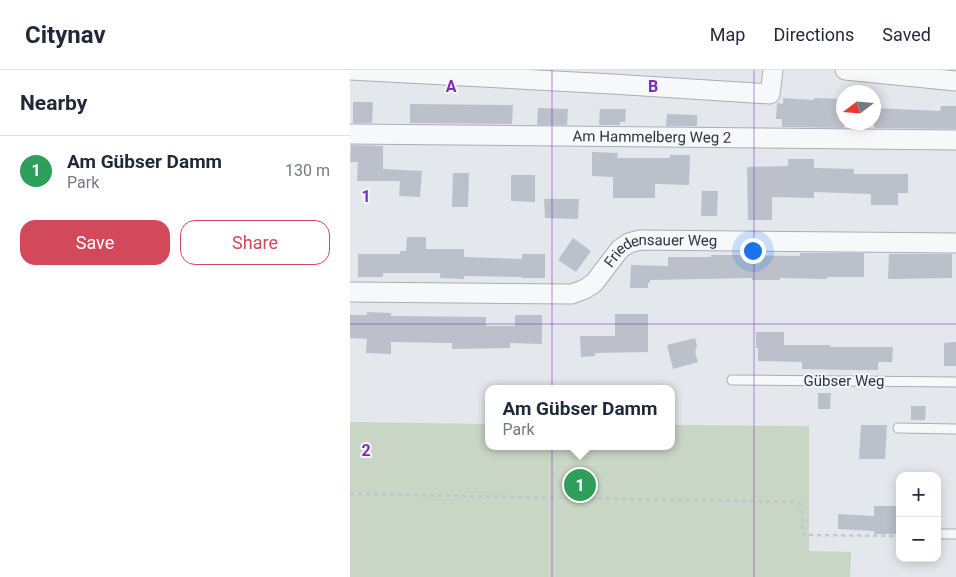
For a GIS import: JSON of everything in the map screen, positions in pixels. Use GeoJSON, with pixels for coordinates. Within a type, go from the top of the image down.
{"type":"FeatureCollection","features":[{"type":"Feature","properties":{"kind":"street"},"geometry":{"type":"LineString","coordinates":[[350,70],[770,94],[773,70]]}},
{"type":"Feature","properties":{"kind":"street"},"geometry":{"type":"LineString","coordinates":[[845,70],[956,81]]}},
{"type":"Feature","properties":{"kind":"street","name":"Am Hammelberg Weg 2"},"geometry":{"type":"LineString","coordinates":[[350,134],[956,140]]}},
{"type":"Feature","properties":{"kind":"street","name":"Friedensauer Weg"},"geometry":{"type":"LineString","coordinates":[[350,292],[572,294],[594,283],[620,249],[630,242],[640,240],[956,243]]}},
{"type":"Feature","properties":{"kind":"lane","name":"Gübser Weg"},"geometry":{"type":"LineString","coordinates":[[732,380],[956,382]]}},
{"type":"Feature","properties":{"kind":"lane"},"geometry":{"type":"LineString","coordinates":[[898,428],[956,429]]}},
{"type":"Feature","properties":{"kind":"lane"},"geometry":{"type":"LineString","coordinates":[[941,534],[956,534]]}},
{"type":"Feature","properties":{"kind":"path"},"geometry":{"type":"LineString","coordinates":[[350,494],[794,502],[800,504],[802,509],[803,535],[896,536]]}},
{"type":"Feature","properties":{"kind":"green space"},"geometry":{"type":"Polygon","coordinates":[[[350,422],[485,424],[485,450],[675,450],[675,425],[809,426],[809,551],[851,552],[850,577],[350,577],[350,422]]]}},
{"type":"Feature","properties":{"kind":"building"},"geometry":{"type":"Polygon","coordinates":[[[783,98],[814,100],[814,98],[836,99],[836,128],[782,127],[782,119],[776,119],[777,103],[783,104],[783,98]]]}},
{"type":"Feature","properties":{"kind":"building"},"geometry":{"type":"Polygon","coordinates":[[[353,102],[373,102],[372,123],[353,123],[353,102]]]}},
{"type":"Feature","properties":{"kind":"building"},"geometry":{"type":"Polygon","coordinates":[[[410,104],[513,105],[512,124],[410,123],[410,104]]]}},
{"type":"Feature","properties":{"kind":"building"},"geometry":{"type":"Polygon","coordinates":[[[941,106],[956,106],[956,129],[881,128],[881,108],[940,111],[941,106]]]}},
{"type":"Feature","properties":{"kind":"building"},"geometry":{"type":"Polygon","coordinates":[[[538,108],[568,109],[567,125],[537,125],[538,108]]]}},
{"type":"Feature","properties":{"kind":"building"},"geometry":{"type":"Polygon","coordinates":[[[600,109],[626,109],[625,122],[620,122],[620,125],[599,125],[600,109]]]}},
{"type":"Feature","properties":{"kind":"building"},"geometry":{"type":"Polygon","coordinates":[[[667,114],[697,115],[697,126],[666,126],[667,114]]]}},
{"type":"Feature","properties":{"kind":"building"},"geometry":{"type":"Polygon","coordinates":[[[351,145],[383,146],[383,169],[422,171],[420,197],[399,196],[400,181],[357,181],[358,162],[350,162],[351,145]]]}},
{"type":"Feature","properties":{"kind":"building"},"geometry":{"type":"Polygon","coordinates":[[[592,152],[618,153],[617,158],[670,158],[670,155],[690,155],[689,185],[655,184],[655,198],[613,198],[613,177],[592,176],[592,152]]]}},
{"type":"Feature","properties":{"kind":"building"},"geometry":{"type":"Polygon","coordinates":[[[788,159],[814,159],[814,168],[854,169],[854,174],[908,174],[908,193],[898,193],[898,205],[871,205],[871,194],[814,192],[814,198],[772,197],[772,220],[748,220],[747,167],[788,166],[788,159]]]}},
{"type":"Feature","properties":{"kind":"building"},"geometry":{"type":"Polygon","coordinates":[[[453,173],[469,173],[468,207],[452,207],[453,173]]]}},
{"type":"Feature","properties":{"kind":"building"},"geometry":{"type":"Polygon","coordinates":[[[511,175],[535,175],[535,202],[511,201],[511,175]]]}},
{"type":"Feature","properties":{"kind":"building"},"geometry":{"type":"Polygon","coordinates":[[[702,191],[718,191],[717,216],[701,216],[702,191]]]}},
{"type":"Feature","properties":{"kind":"building"},"geometry":{"type":"Polygon","coordinates":[[[544,199],[579,199],[578,219],[545,218],[544,199]]]}},
{"type":"Feature","properties":{"kind":"building"},"geometry":{"type":"Polygon","coordinates":[[[407,237],[426,237],[426,249],[464,249],[464,257],[522,259],[522,254],[545,254],[545,278],[464,276],[464,279],[440,278],[440,273],[383,273],[383,277],[358,277],[358,254],[400,254],[400,251],[406,251],[407,237]]]}},
{"type":"Feature","properties":{"kind":"building"},"geometry":{"type":"Polygon","coordinates":[[[573,238],[591,251],[576,272],[558,260],[573,238]]]}},
{"type":"Feature","properties":{"kind":"building"},"geometry":{"type":"Polygon","coordinates":[[[800,253],[864,253],[864,277],[827,277],[827,279],[780,278],[780,280],[752,280],[752,278],[650,280],[648,288],[630,288],[631,265],[668,266],[668,257],[711,257],[711,255],[800,256],[800,253]]]}},
{"type":"Feature","properties":{"kind":"building"},"geometry":{"type":"Polygon","coordinates":[[[889,254],[952,254],[952,278],[888,279],[889,254]]]}},
{"type":"Feature","properties":{"kind":"building"},"geometry":{"type":"Polygon","coordinates":[[[367,312],[391,313],[391,316],[486,317],[486,326],[515,326],[515,315],[542,315],[542,344],[510,343],[510,348],[452,349],[452,343],[391,342],[391,354],[366,353],[367,339],[350,338],[350,315],[367,315],[367,312]]]}},
{"type":"Feature","properties":{"kind":"building"},"geometry":{"type":"Polygon","coordinates":[[[615,314],[648,314],[648,352],[595,353],[595,356],[581,357],[580,336],[615,336],[615,314]]]}},
{"type":"Feature","properties":{"kind":"building"},"geometry":{"type":"Polygon","coordinates":[[[756,332],[784,332],[784,345],[893,347],[892,362],[878,362],[878,370],[850,370],[802,369],[802,362],[758,361],[756,332]]]}},
{"type":"Feature","properties":{"kind":"building"},"geometry":{"type":"Polygon","coordinates":[[[695,338],[697,345],[695,352],[698,362],[673,369],[667,345],[695,338]]]}},
{"type":"Feature","properties":{"kind":"building"},"geometry":{"type":"Polygon","coordinates":[[[956,342],[956,366],[944,366],[944,343],[956,342]]]}},
{"type":"Feature","properties":{"kind":"building"},"geometry":{"type":"Polygon","coordinates":[[[818,393],[831,393],[830,409],[818,409],[818,393]]]}},
{"type":"Feature","properties":{"kind":"building"},"geometry":{"type":"Polygon","coordinates":[[[911,406],[926,406],[925,420],[911,420],[911,406]]]}},
{"type":"Feature","properties":{"kind":"building"},"geometry":{"type":"Polygon","coordinates":[[[861,425],[887,425],[885,459],[859,459],[861,425]]]}},
{"type":"Feature","properties":{"kind":"building"},"geometry":{"type":"Polygon","coordinates":[[[874,506],[896,506],[896,534],[874,534],[874,531],[838,529],[838,514],[874,516],[874,506]]]}},
{"type":"Feature","properties":{"kind":"place","name":"Am Gübser Damm"},"geometry":{"type":"Point","coordinates":[580,485]}}]}
